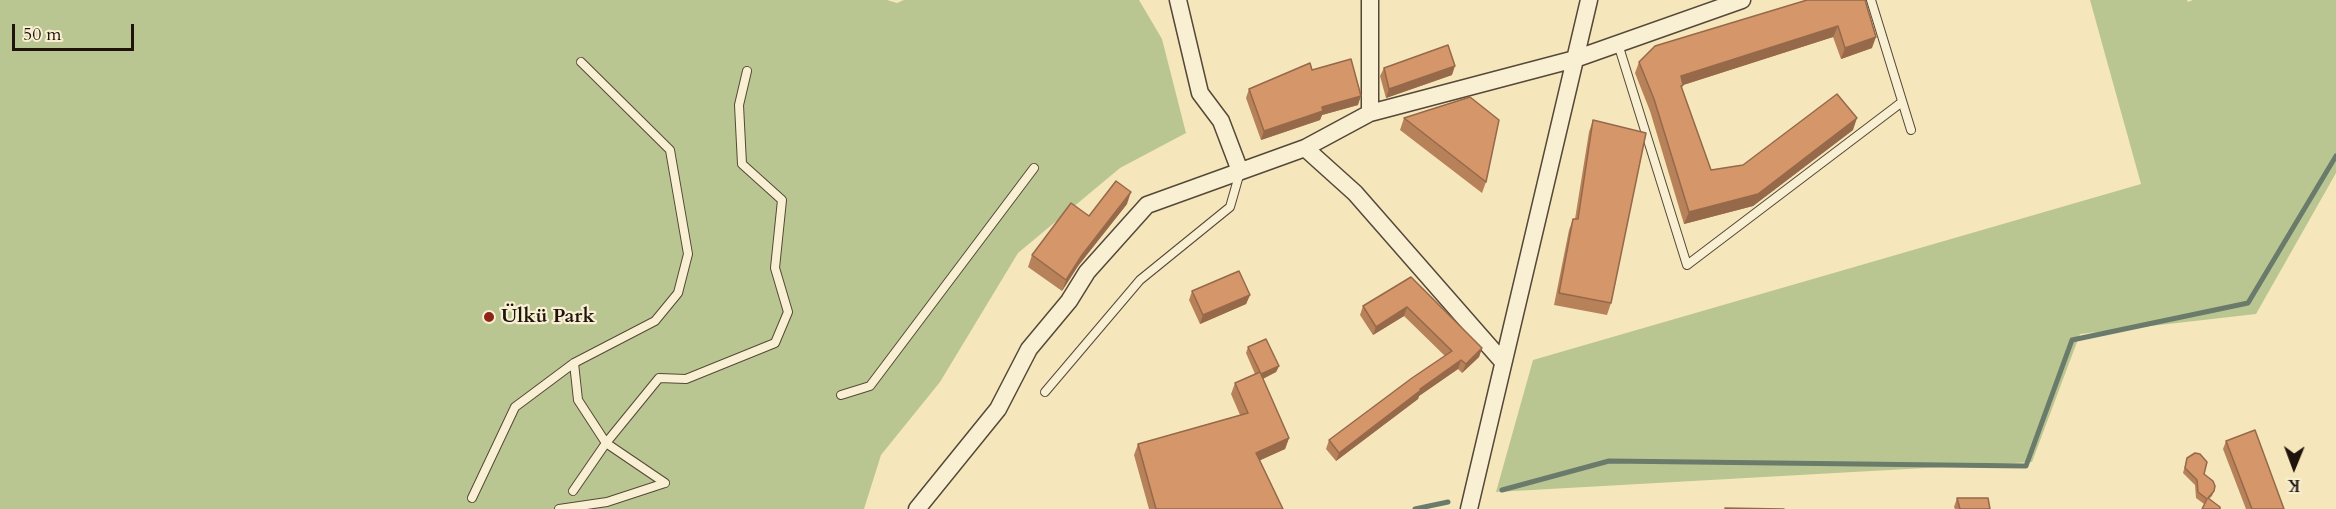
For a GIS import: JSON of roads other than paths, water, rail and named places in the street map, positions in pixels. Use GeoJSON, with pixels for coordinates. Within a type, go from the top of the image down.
{"type":"FeatureCollection","features":[{"type":"Feature","properties":{"kind":"street"},"geometry":{"type":"LineString","coordinates":[[1178,0],[1200,93],[1221,121],[1240,171]]}},
{"type":"Feature","properties":{"kind":"street"},"geometry":{"type":"LineString","coordinates":[[1370,0],[1370,113]]}},
{"type":"Feature","properties":{"kind":"street"},"geometry":{"type":"LineString","coordinates":[[1469,509],[1589,0]]}},
{"type":"Feature","properties":{"kind":"street"},"geometry":{"type":"LineString","coordinates":[[917,509],[998,409],[1029,349],[1069,301],[1087,272],[1147,206],[1305,148],[1370,113],[1575,59],[1742,0]]}},
{"type":"Feature","properties":{"kind":"street"},"geometry":{"type":"LineString","coordinates":[[1305,148],[1355,193],[1503,362]]}},
{"type":"Feature","properties":{"kind":"lane"},"geometry":{"type":"LineString","coordinates":[[1871,0],[1911,130]]}},
{"type":"Feature","properties":{"kind":"lane"},"geometry":{"type":"LineString","coordinates":[[1618,44],[1687,265],[1902,102]]}},
{"type":"Feature","properties":{"kind":"lane"},"geometry":{"type":"LineString","coordinates":[[472,498],[515,407],[574,363],[655,321],[678,293],[688,254],[670,150],[581,62]]}},
{"type":"Feature","properties":{"kind":"lane"},"geometry":{"type":"LineString","coordinates":[[573,491],[606,442],[658,378],[686,379],[775,343],[788,312],[775,268],[782,200],[742,164],[739,105],[747,71]]}},
{"type":"Feature","properties":{"kind":"lane"},"geometry":{"type":"LineString","coordinates":[[841,395],[870,386],[1034,168]]}},
{"type":"Feature","properties":{"kind":"lane"},"geometry":{"type":"LineString","coordinates":[[1045,393],[1140,280],[1230,207],[1240,171]]}},
{"type":"Feature","properties":{"kind":"lane"},"geometry":{"type":"LineString","coordinates":[[559,509],[607,502],[665,483],[606,442],[578,399],[574,363]]}},
{"type":"Feature","properties":{"kind":"waterway"},"geometry":{"type":"LineString","coordinates":[[1502,490],[1609,461],[2026,466],[2072,340],[2248,303],[2336,156]]}},
{"type":"Feature","properties":{"kind":"waterway"},"geometry":{"type":"LineString","coordinates":[[1415,509],[1448,502]]}},
{"type":"Feature","properties":{"kind":"place","name":"Ülkü Park"},"geometry":{"type":"Point","coordinates":[489,317]}}]}
